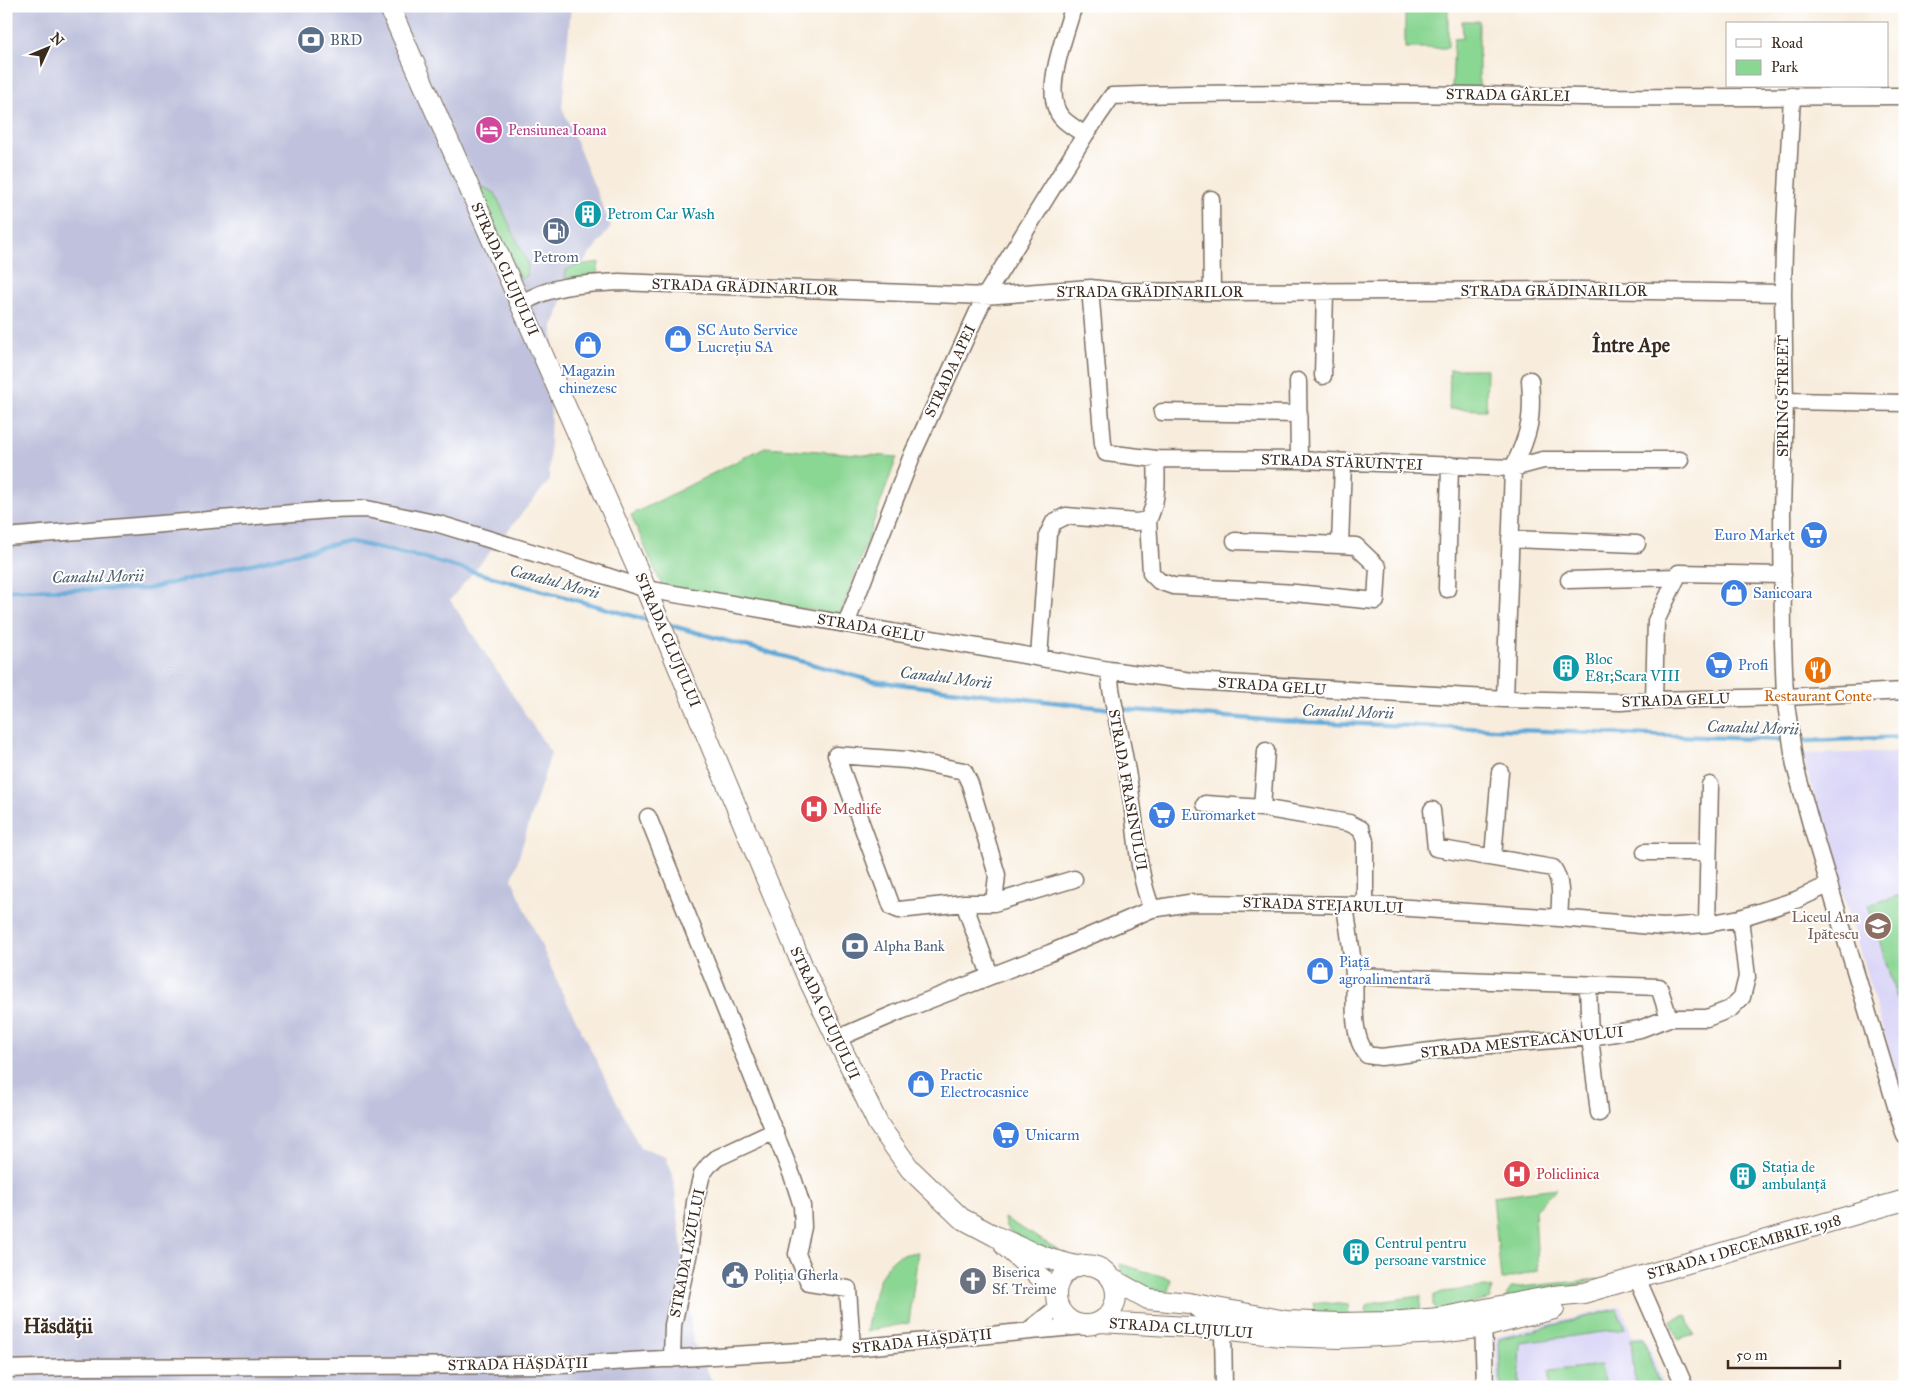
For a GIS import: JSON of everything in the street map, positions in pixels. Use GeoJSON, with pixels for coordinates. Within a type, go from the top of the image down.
{"type":"FeatureCollection","features":[{"type":"Feature","properties":{"kind":"main road","name":"STRADA CLUJULUI"},"geometry":{"type":"LineString","coordinates":[[389,6],[646,589],[805,972],[878,1124],[910,1169],[961,1218],[995,1236],[1052,1260],[1076,1266],[1092,1265],[1100,1268],[1112,1279],[1148,1299],[1189,1303],[1261,1324]]}},
{"type":"Feature","properties":{"kind":"main road","name":"STRADA 1 DECEMBRIE 1918"},"geometry":{"type":"LineString","coordinates":[[1261,1324],[1340,1338],[1420,1334],[1483,1319],[1556,1308],[1584,1293],[1905,1200]]}},
{"type":"Feature","properties":{"kind":"main road","name":"STRADA CLUJULUI"},"geometry":{"type":"LineString","coordinates":[[995,1236],[1057,1299],[1068,1320],[1092,1324],[1223,1329],[1261,1324]]}},
{"type":"Feature","properties":{"kind":"main road"},"geometry":{"type":"LineString","coordinates":[[1057,1299],[1062,1276],[1076,1266]]}},
{"type":"Feature","properties":{"kind":"main road","name":"STRADA CLUJULUI"},"geometry":{"type":"LineString","coordinates":[[1092,1324],[1112,1311],[1116,1295],[1112,1279]]}},
{"type":"Feature","properties":{"kind":"street"},"geometry":{"type":"LineString","coordinates":[[1075,6],[1054,76],[1053,101],[1062,118],[1085,135]]}},
{"type":"Feature","properties":{"kind":"street","name":"STRADA GÂRLEI"},"geometry":{"type":"LineString","coordinates":[[1112,96],[1383,94],[1583,97],[1905,96]]}},
{"type":"Feature","properties":{"kind":"street","name":"STRADA APEI"},"geometry":{"type":"LineString","coordinates":[[846,624],[913,453],[985,296],[1085,135],[1112,96]]}},
{"type":"Feature","properties":{"kind":"street","name":"SPRING STREET"},"geometry":{"type":"LineString","coordinates":[[1792,96],[1783,293],[1785,697],[1795,766],[1828,885],[1905,1136]]}},
{"type":"Feature","properties":{"kind":"street"},"geometry":{"type":"LineString","coordinates":[[1211,199],[1212,292]]}},
{"type":"Feature","properties":{"kind":"street","name":"STRADA GRĂDINARILOR"},"geometry":{"type":"LineString","coordinates":[[521,304],[536,294],[551,289],[582,284],[619,282],[985,296],[1090,288],[1118,291],[1212,292],[1580,290],[1783,293]]}},
{"type":"Feature","properties":{"kind":"street","name":"STRADA STĂRUINȚEI"},"geometry":{"type":"LineString","coordinates":[[1090,288],[1103,444],[1106,453],[1156,458],[1299,460],[1513,468],[1543,460],[1680,460]]}},
{"type":"Feature","properties":{"kind":"street"},"geometry":{"type":"LineString","coordinates":[[1322,376],[1324,291]]}},
{"type":"Feature","properties":{"kind":"street"},"geometry":{"type":"LineString","coordinates":[[1505,699],[1513,468],[1524,445],[1530,424],[1532,409],[1530,380]]}},
{"type":"Feature","properties":{"kind":"street"},"geometry":{"type":"LineString","coordinates":[[1298,381],[1299,460]]}},
{"type":"Feature","properties":{"kind":"street"},"geometry":{"type":"LineString","coordinates":[[1785,401],[1905,404]]}},
{"type":"Feature","properties":{"kind":"street"},"geometry":{"type":"LineString","coordinates":[[1162,412],[1299,414]]}},
{"type":"Feature","properties":{"kind":"street"},"geometry":{"type":"LineString","coordinates":[[1156,458],[1157,482],[1154,508],[1148,520],[1151,573],[1159,581],[1173,586],[1295,592],[1376,601],[1378,567],[1356,546],[1235,541]]}},
{"type":"Feature","properties":{"kind":"street"},"geometry":{"type":"LineString","coordinates":[[1340,545],[1343,463]]}},
{"type":"Feature","properties":{"kind":"street"},"geometry":{"type":"LineString","coordinates":[[1447,589],[1450,466]]}},
{"type":"Feature","properties":{"kind":"street","name":"STRADA GELU"},"geometry":{"type":"LineString","coordinates":[[6,538],[329,510],[367,509],[440,524],[646,589],[1109,670],[1192,681],[1505,699],[1621,702],[1905,691]]}},
{"type":"Feature","properties":{"kind":"street"},"geometry":{"type":"LineString","coordinates":[[1039,657],[1048,534],[1054,522],[1066,516],[1136,522],[1148,520]]}},
{"type":"Feature","properties":{"kind":"street"},"geometry":{"type":"LineString","coordinates":[[1510,539],[1636,544]]}},
{"type":"Feature","properties":{"kind":"street"},"geometry":{"type":"LineString","coordinates":[[1654,700],[1656,621],[1679,573],[1783,575]]}},
{"type":"Feature","properties":{"kind":"street"},"geometry":{"type":"LineString","coordinates":[[1569,580],[1678,577]]}},
{"type":"Feature","properties":{"kind":"street","name":"STRADA FRASINULUI"},"geometry":{"type":"LineString","coordinates":[[1109,670],[1112,698],[1132,801],[1138,853],[1147,898],[1152,909]]}},
{"type":"Feature","properties":{"kind":"street"},"geometry":{"type":"LineString","coordinates":[[1262,808],[1266,751]]}},
{"type":"Feature","properties":{"kind":"street"},"geometry":{"type":"LineString","coordinates":[[994,903],[997,875],[970,784],[964,771],[907,760],[836,755],[892,907],[899,910],[964,903],[994,903],[1074,879]]}},
{"type":"Feature","properties":{"kind":"street"},"geometry":{"type":"LineString","coordinates":[[1493,857],[1500,772]]}},
{"type":"Feature","properties":{"kind":"street"},"geometry":{"type":"LineString","coordinates":[[1707,924],[1710,785]]}},
{"type":"Feature","properties":{"kind":"street"},"geometry":{"type":"LineString","coordinates":[[1205,804],[1262,808],[1349,823],[1362,829],[1365,841],[1366,905]]}},
{"type":"Feature","properties":{"kind":"street"},"geometry":{"type":"LineString","coordinates":[[1432,810],[1436,848],[1553,868],[1560,885],[1559,918]]}},
{"type":"Feature","properties":{"kind":"street"},"geometry":{"type":"LineString","coordinates":[[648,817],[775,1131],[802,1206],[803,1227],[797,1254],[800,1262],[809,1283],[848,1290],[852,1348]]}},
{"type":"Feature","properties":{"kind":"street"},"geometry":{"type":"LineString","coordinates":[[1645,852],[1708,852]]}},
{"type":"Feature","properties":{"kind":"street","name":"STRADA STEJARULUI"},"geometry":{"type":"LineString","coordinates":[[836,1038],[990,975],[1050,953],[1152,909],[1188,903],[1366,905],[1663,927],[1707,924],[1740,918],[1796,900],[1828,885]]}},
{"type":"Feature","properties":{"kind":"street"},"geometry":{"type":"LineString","coordinates":[[964,903],[990,975]]}},
{"type":"Feature","properties":{"kind":"street","name":"STRADA MESTEACĂNULUI"},"geometry":{"type":"LineString","coordinates":[[1345,905],[1354,976],[1358,1034],[1361,1047],[1367,1055],[1381,1057],[1456,1048],[1590,1037],[1640,1029],[1669,1018],[1707,1018],[1730,1009],[1742,997],[1747,976],[1740,918]]}},
{"type":"Feature","properties":{"kind":"street"},"geometry":{"type":"LineString","coordinates":[[1354,976],[1659,987],[1669,1018]]}},
{"type":"Feature","properties":{"kind":"street"},"geometry":{"type":"LineString","coordinates":[[1588,985],[1590,1037],[1599,1112]]}},
{"type":"Feature","properties":{"kind":"street","name":"STRADA IAZULUI"},"geometry":{"type":"LineString","coordinates":[[672,1359],[673,1324],[688,1252],[695,1202],[702,1174],[708,1165],[717,1158],[775,1131]]}},
{"type":"Feature","properties":{"kind":"street"},"geometry":{"type":"LineString","coordinates":[[1637,1278],[1685,1387]]}},
{"type":"Feature","properties":{"kind":"street"},"geometry":{"type":"LineString","coordinates":[[1028,1331],[1057,1299]]}},
{"type":"Feature","properties":{"kind":"street"},"geometry":{"type":"LineString","coordinates":[[1189,1303],[1223,1329],[1224,1387]]}},
{"type":"Feature","properties":{"kind":"street"},"geometry":{"type":"LineString","coordinates":[[1483,1319],[1485,1387]]}},
{"type":"Feature","properties":{"kind":"street","name":"STRADA HĂȘDĂȚII"},"geometry":{"type":"LineString","coordinates":[[6,1369],[561,1365],[852,1348],[1092,1324]]}},
{"type":"Feature","properties":{"kind":"shaded area"},"geometry":{"type":"Polygon","coordinates":[[[6,6],[571,6],[562,107],[611,227],[569,281],[553,326],[549,481],[450,600],[551,753],[512,879],[561,990],[640,1148],[666,1157],[673,1175],[693,1341],[715,1387],[6,1387],[6,6]]]}},
{"type":"Feature","properties":{"kind":"shaded area","name":"Liceul Ana Ipătescu"},"geometry":{"type":"Polygon","coordinates":[[[1905,752],[1905,1105],[1802,754],[1905,752]]]}},
{"type":"Feature","properties":{"kind":"shaded area"},"geometry":{"type":"Polygon","coordinates":[[[1621,1306],[1633,1336],[1644,1336],[1665,1387],[1497,1387],[1496,1337],[1621,1306]]]}},
{"type":"Feature","properties":{"kind":"green space"},"geometry":{"type":"Polygon","coordinates":[[[1405,6],[1448,6],[1448,48],[1405,48],[1405,6]]]}},
{"type":"Feature","properties":{"kind":"green space"},"geometry":{"type":"Polygon","coordinates":[[[1462,21],[1479,21],[1479,91],[1452,90],[1454,39],[1463,38],[1462,21]]]}},
{"type":"Feature","properties":{"kind":"green space"},"geometry":{"type":"Polygon","coordinates":[[[483,187],[495,193],[528,265],[527,276],[520,279],[479,190],[483,187]]]}},
{"type":"Feature","properties":{"kind":"green space"},"geometry":{"type":"Polygon","coordinates":[[[599,262],[596,280],[565,278],[566,270],[579,265],[599,262]]]}},
{"type":"Feature","properties":{"kind":"green space"},"geometry":{"type":"Polygon","coordinates":[[[1450,369],[1487,369],[1486,410],[1449,409],[1450,369]]]}},
{"type":"Feature","properties":{"kind":"green space"},"geometry":{"type":"Polygon","coordinates":[[[765,447],[897,457],[840,615],[662,586],[631,515],[765,447]]]}},
{"type":"Feature","properties":{"kind":"green space"},"geometry":{"type":"Polygon","coordinates":[[[1905,894],[1905,996],[1897,998],[1868,905],[1905,894]]]}},
{"type":"Feature","properties":{"kind":"green space"},"geometry":{"type":"Polygon","coordinates":[[[1557,1188],[1535,1210],[1538,1271],[1501,1280],[1493,1196],[1557,1188]]]}},
{"type":"Feature","properties":{"kind":"green space"},"geometry":{"type":"Polygon","coordinates":[[[1004,1218],[1059,1250],[1053,1253],[1045,1252],[1009,1231],[1005,1225],[1004,1218]]]}},
{"type":"Feature","properties":{"kind":"green space"},"geometry":{"type":"Polygon","coordinates":[[[918,1252],[909,1323],[866,1331],[875,1292],[888,1265],[895,1258],[918,1252]]]}},
{"type":"Feature","properties":{"kind":"green space"},"geometry":{"type":"Polygon","coordinates":[[[1120,1264],[1171,1279],[1168,1291],[1165,1293],[1131,1285],[1121,1271],[1120,1264]]]}},
{"type":"Feature","properties":{"kind":"green space"},"geometry":{"type":"Polygon","coordinates":[[[1600,1279],[1510,1303],[1506,1296],[1511,1288],[1600,1279]]]}},
{"type":"Feature","properties":{"kind":"green space"},"geometry":{"type":"Polygon","coordinates":[[[1492,1288],[1490,1299],[1438,1313],[1433,1305],[1433,1296],[1442,1292],[1492,1288]]]}},
{"type":"Feature","properties":{"kind":"green space"},"geometry":{"type":"Polygon","coordinates":[[[1421,1296],[1420,1315],[1375,1319],[1366,1311],[1367,1305],[1376,1302],[1421,1296]]]}},
{"type":"Feature","properties":{"kind":"green space"},"geometry":{"type":"Polygon","coordinates":[[[1313,1303],[1349,1305],[1348,1317],[1315,1315],[1313,1303]]]}},
{"type":"Feature","properties":{"kind":"green space"},"geometry":{"type":"Polygon","coordinates":[[[1617,1309],[1625,1329],[1521,1343],[1519,1387],[1501,1387],[1499,1339],[1617,1309]]]}},
{"type":"Feature","properties":{"kind":"green space"},"geometry":{"type":"Polygon","coordinates":[[[1687,1315],[1694,1335],[1678,1340],[1671,1320],[1687,1315]]]}},
{"type":"Feature","properties":{"kind":"green space"},"geometry":{"type":"Polygon","coordinates":[[[1643,1338],[1660,1387],[1635,1387],[1631,1339],[1643,1338]]]}},
{"type":"Feature","properties":{"kind":"green space"},"geometry":{"type":"Polygon","coordinates":[[[1601,1365],[1605,1387],[1549,1387],[1549,1371],[1601,1365]]]}},
{"type":"Feature","properties":{"kind":"waterway","name":"Canalul Morii"},"geometry":{"type":"LineString","coordinates":[[6,590],[147,589],[347,541],[424,558],[651,621]]}},
{"type":"Feature","properties":{"kind":"waterway","name":"Canalul Morii"},"geometry":{"type":"LineString","coordinates":[[669,625],[873,681],[1112,709]]}},
{"type":"Feature","properties":{"kind":"waterway","name":"Canalul Morii"},"geometry":{"type":"LineString","coordinates":[[1119,709],[1280,721],[1808,741],[1905,737]]}},
{"type":"Feature","properties":{"kind":"place","name":"BRD"},"geometry":{"type":"Point","coordinates":[311,40]}},
{"type":"Feature","properties":{"kind":"place","name":"Pensiunea Ioana"},"geometry":{"type":"Point","coordinates":[489,130]}},
{"type":"Feature","properties":{"kind":"place","name":"Petrom Car Wash"},"geometry":{"type":"Point","coordinates":[588,214]}},
{"type":"Feature","properties":{"kind":"place","name":"Petrom"},"geometry":{"type":"Point","coordinates":[556,231]}},
{"type":"Feature","properties":{"kind":"place","name":"SC Auto Service Lucrețiu SA"},"geometry":{"type":"Point","coordinates":[678,339]}},
{"type":"Feature","properties":{"kind":"place","name":"Magazin chinezesc"},"geometry":{"type":"Point","coordinates":[588,345]}},
{"type":"Feature","properties":{"kind":"place","name":"Euro Market"},"geometry":{"type":"Point","coordinates":[1814,535]}},
{"type":"Feature","properties":{"kind":"place","name":"Sanicoara"},"geometry":{"type":"Point","coordinates":[1734,593]}},
{"type":"Feature","properties":{"kind":"place","name":"Profi"},"geometry":{"type":"Point","coordinates":[1719,665]}},
{"type":"Feature","properties":{"kind":"place","name":"Bloc E81;Scara VIII"},"geometry":{"type":"Point","coordinates":[1566,668]}},
{"type":"Feature","properties":{"kind":"place","name":"Restaurant Conte"},"geometry":{"type":"Point","coordinates":[1818,670]}},
{"type":"Feature","properties":{"kind":"place","name":"Medlife"},"geometry":{"type":"Point","coordinates":[814,809]}},
{"type":"Feature","properties":{"kind":"place","name":"Euromarket"},"geometry":{"type":"Point","coordinates":[1162,815]}},
{"type":"Feature","properties":{"kind":"place","name":"Liceul Ana Ipătescu"},"geometry":{"type":"Point","coordinates":[1878,926]}},
{"type":"Feature","properties":{"kind":"place","name":"Alpha Bank"},"geometry":{"type":"Point","coordinates":[855,946]}},
{"type":"Feature","properties":{"kind":"place","name":"Piață agroalimentară"},"geometry":{"type":"Point","coordinates":[1320,971]}},
{"type":"Feature","properties":{"kind":"place","name":"Practic Electrocasnice"},"geometry":{"type":"Point","coordinates":[921,1084]}},
{"type":"Feature","properties":{"kind":"place","name":"Unicarm"},"geometry":{"type":"Point","coordinates":[1006,1135]}},
{"type":"Feature","properties":{"kind":"place","name":"Policlinica"},"geometry":{"type":"Point","coordinates":[1517,1174]}},
{"type":"Feature","properties":{"kind":"place","name":"Stația de ambulanță"},"geometry":{"type":"Point","coordinates":[1743,1176]}},
{"type":"Feature","properties":{"kind":"place","name":"Centrul pentru persoane varstnice"},"geometry":{"type":"Point","coordinates":[1356,1252]}},
{"type":"Feature","properties":{"kind":"place","name":"Poliția Gherla"},"geometry":{"type":"Point","coordinates":[735,1275]}},
{"type":"Feature","properties":{"kind":"place","name":"Biserica Sf. Treime"},"geometry":{"type":"Point","coordinates":[973,1281]}},
{"type":"Feature","properties":{"kind":"district","name":"Între Ape"},"geometry":{"type":"Point","coordinates":[1631,345]}},
{"type":"Feature","properties":{"kind":"district","name":"Hăsdății"},"geometry":{"type":"Point","coordinates":[58,1326]}}]}
